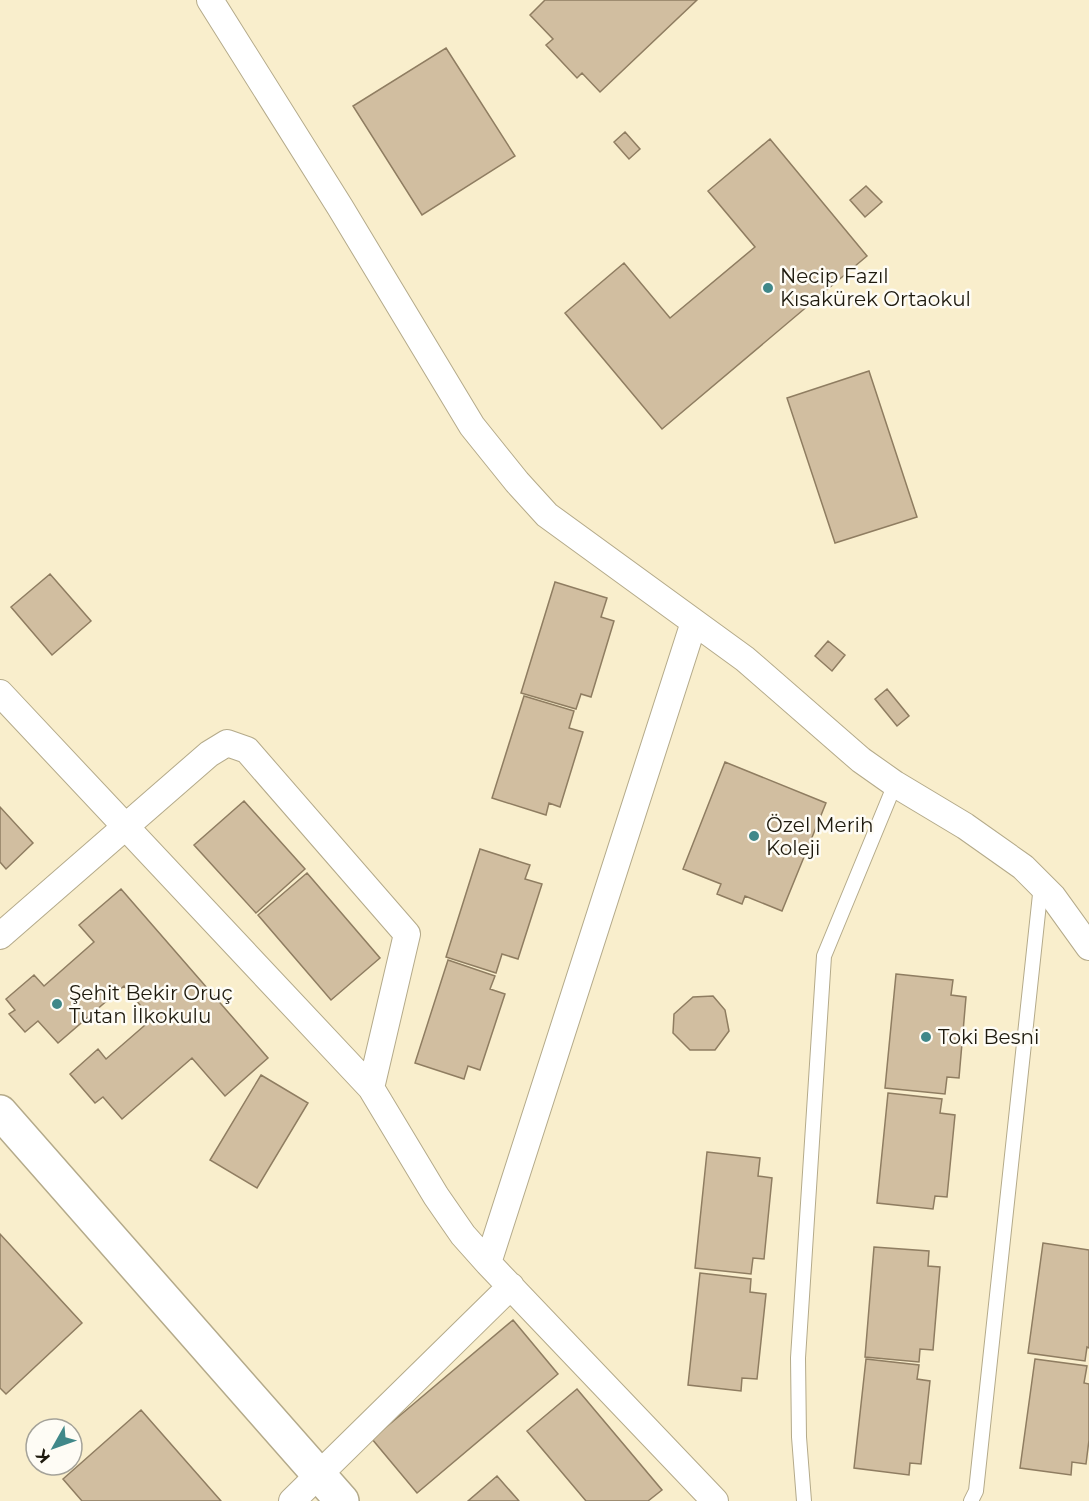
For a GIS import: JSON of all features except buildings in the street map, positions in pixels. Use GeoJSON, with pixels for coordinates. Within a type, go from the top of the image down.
{"type":"FeatureCollection","features":[{"type":"Feature","properties":{"kind":"street"},"geometry":{"type":"LineString","coordinates":[[210,0],[340,207],[472,426],[547,514],[745,658],[861,760],[895,784],[965,826],[1023,867],[1053,897],[1089,947]]}},
{"type":"Feature","properties":{"kind":"street"},"geometry":{"type":"LineString","coordinates":[[488,1263],[694,622]]}},
{"type":"Feature","properties":{"kind":"street"},"geometry":{"type":"LineString","coordinates":[[0,693],[371,1088],[436,1196],[463,1234],[715,1501]]}},
{"type":"Feature","properties":{"kind":"street"},"geometry":{"type":"LineString","coordinates":[[0,936],[209,754],[226,743],[247,750],[407,934],[371,1088]]}},
{"type":"Feature","properties":{"kind":"street"},"geometry":{"type":"LineString","coordinates":[[0,1112],[342,1501]]}},
{"type":"Feature","properties":{"kind":"street"},"geometry":{"type":"LineString","coordinates":[[292,1501],[511,1286]]}},
{"type":"Feature","properties":{"kind":"lane"},"geometry":{"type":"LineString","coordinates":[[804,1501],[799,1437],[798,1358],[825,956],[895,784]]}},
{"type":"Feature","properties":{"kind":"lane"},"geometry":{"type":"LineString","coordinates":[[971,1501],[978,1480],[1041,885]]}},
{"type":"Feature","properties":{"kind":"place","name":"Necip Fazıl Kısakürek Ortaokul"},"geometry":{"type":"Point","coordinates":[768,288]}},
{"type":"Feature","properties":{"kind":"place","name":"Özel Merih Koleji"},"geometry":{"type":"Point","coordinates":[754,836]}},
{"type":"Feature","properties":{"kind":"place","name":"Şehit Bekir Oruç Tutan İlkokulu"},"geometry":{"type":"Point","coordinates":[57,1004]}},
{"type":"Feature","properties":{"kind":"place","name":"Toki Besni"},"geometry":{"type":"Point","coordinates":[926,1037]}}]}
